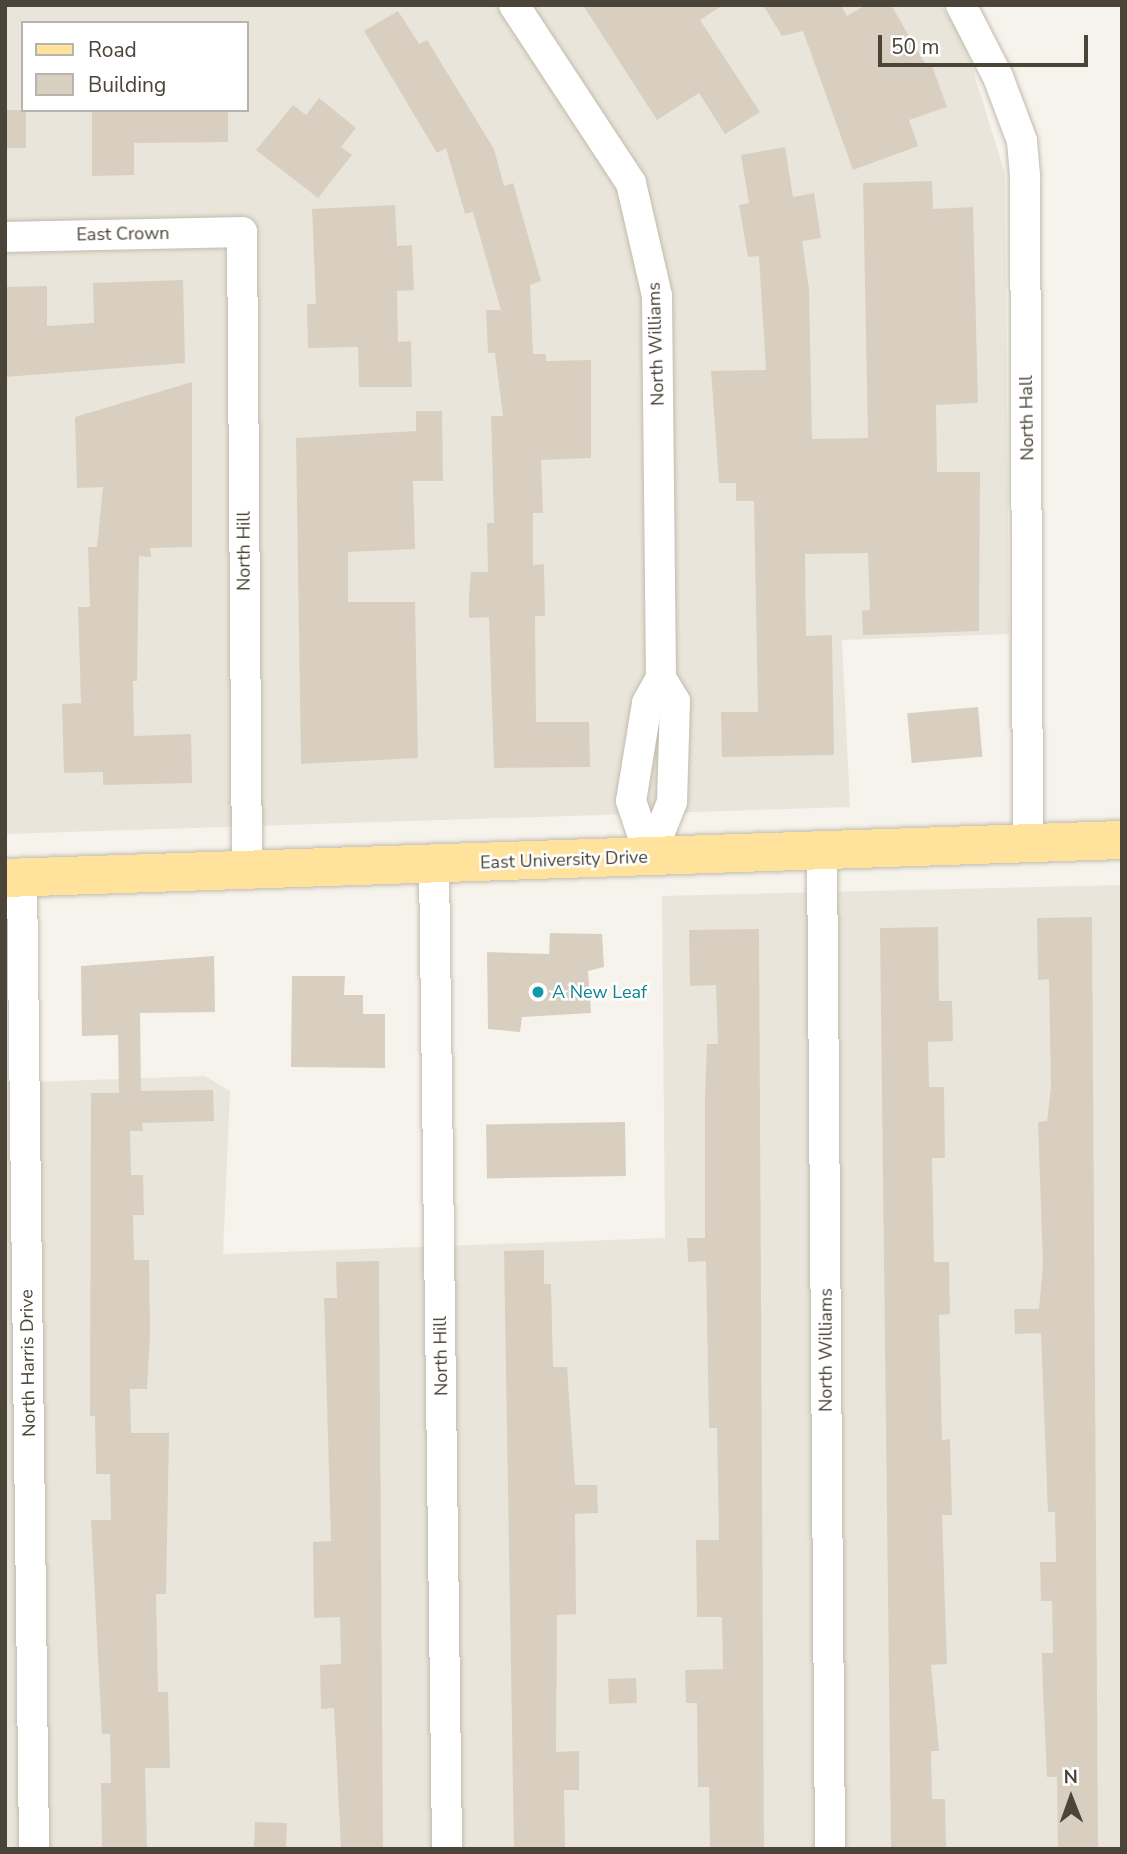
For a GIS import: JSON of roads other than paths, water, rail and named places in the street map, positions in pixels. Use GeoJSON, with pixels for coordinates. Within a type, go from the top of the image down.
{"type":"FeatureCollection","features":[{"type":"Feature","properties":{"kind":"main road","name":"East University Drive"},"geometry":{"type":"LineString","coordinates":[[14,878],[1122,840]]}},
{"type":"Feature","properties":{"kind":"street","name":"North Williams"},"geometry":{"type":"LineString","coordinates":[[514,5],[631,183],[645,221],[657,296],[662,678],[675,701],[672,802],[650,857]]}},
{"type":"Feature","properties":{"kind":"street","name":"North Hall"},"geometry":{"type":"LineString","coordinates":[[961,5],[1008,103],[1022,141],[1025,177],[1028,844]]}},
{"type":"Feature","properties":{"kind":"street","name":"East Crown"},"geometry":{"type":"LineString","coordinates":[[5,237],[242,232]]}},
{"type":"Feature","properties":{"kind":"street","name":"North Hill"},"geometry":{"type":"LineString","coordinates":[[242,232],[247,870]]}},
{"type":"Feature","properties":{"kind":"street","name":"North Williams"},"geometry":{"type":"LineString","coordinates":[[650,857],[631,801],[647,703],[662,678]]}},
{"type":"Feature","properties":{"kind":"street","name":"North Williams"},"geometry":{"type":"LineString","coordinates":[[822,851],[830,1849]]}},
{"type":"Feature","properties":{"kind":"street","name":"North Hill"},"geometry":{"type":"LineString","coordinates":[[434,864],[447,1849]]}},
{"type":"Feature","properties":{"kind":"street","name":"North Harris Drive"},"geometry":{"type":"LineString","coordinates":[[14,878],[34,1849]]}},
{"type":"Feature","properties":{"kind":"place","name":"A New Leaf"},"geometry":{"type":"Point","coordinates":[538,992]}}]}
